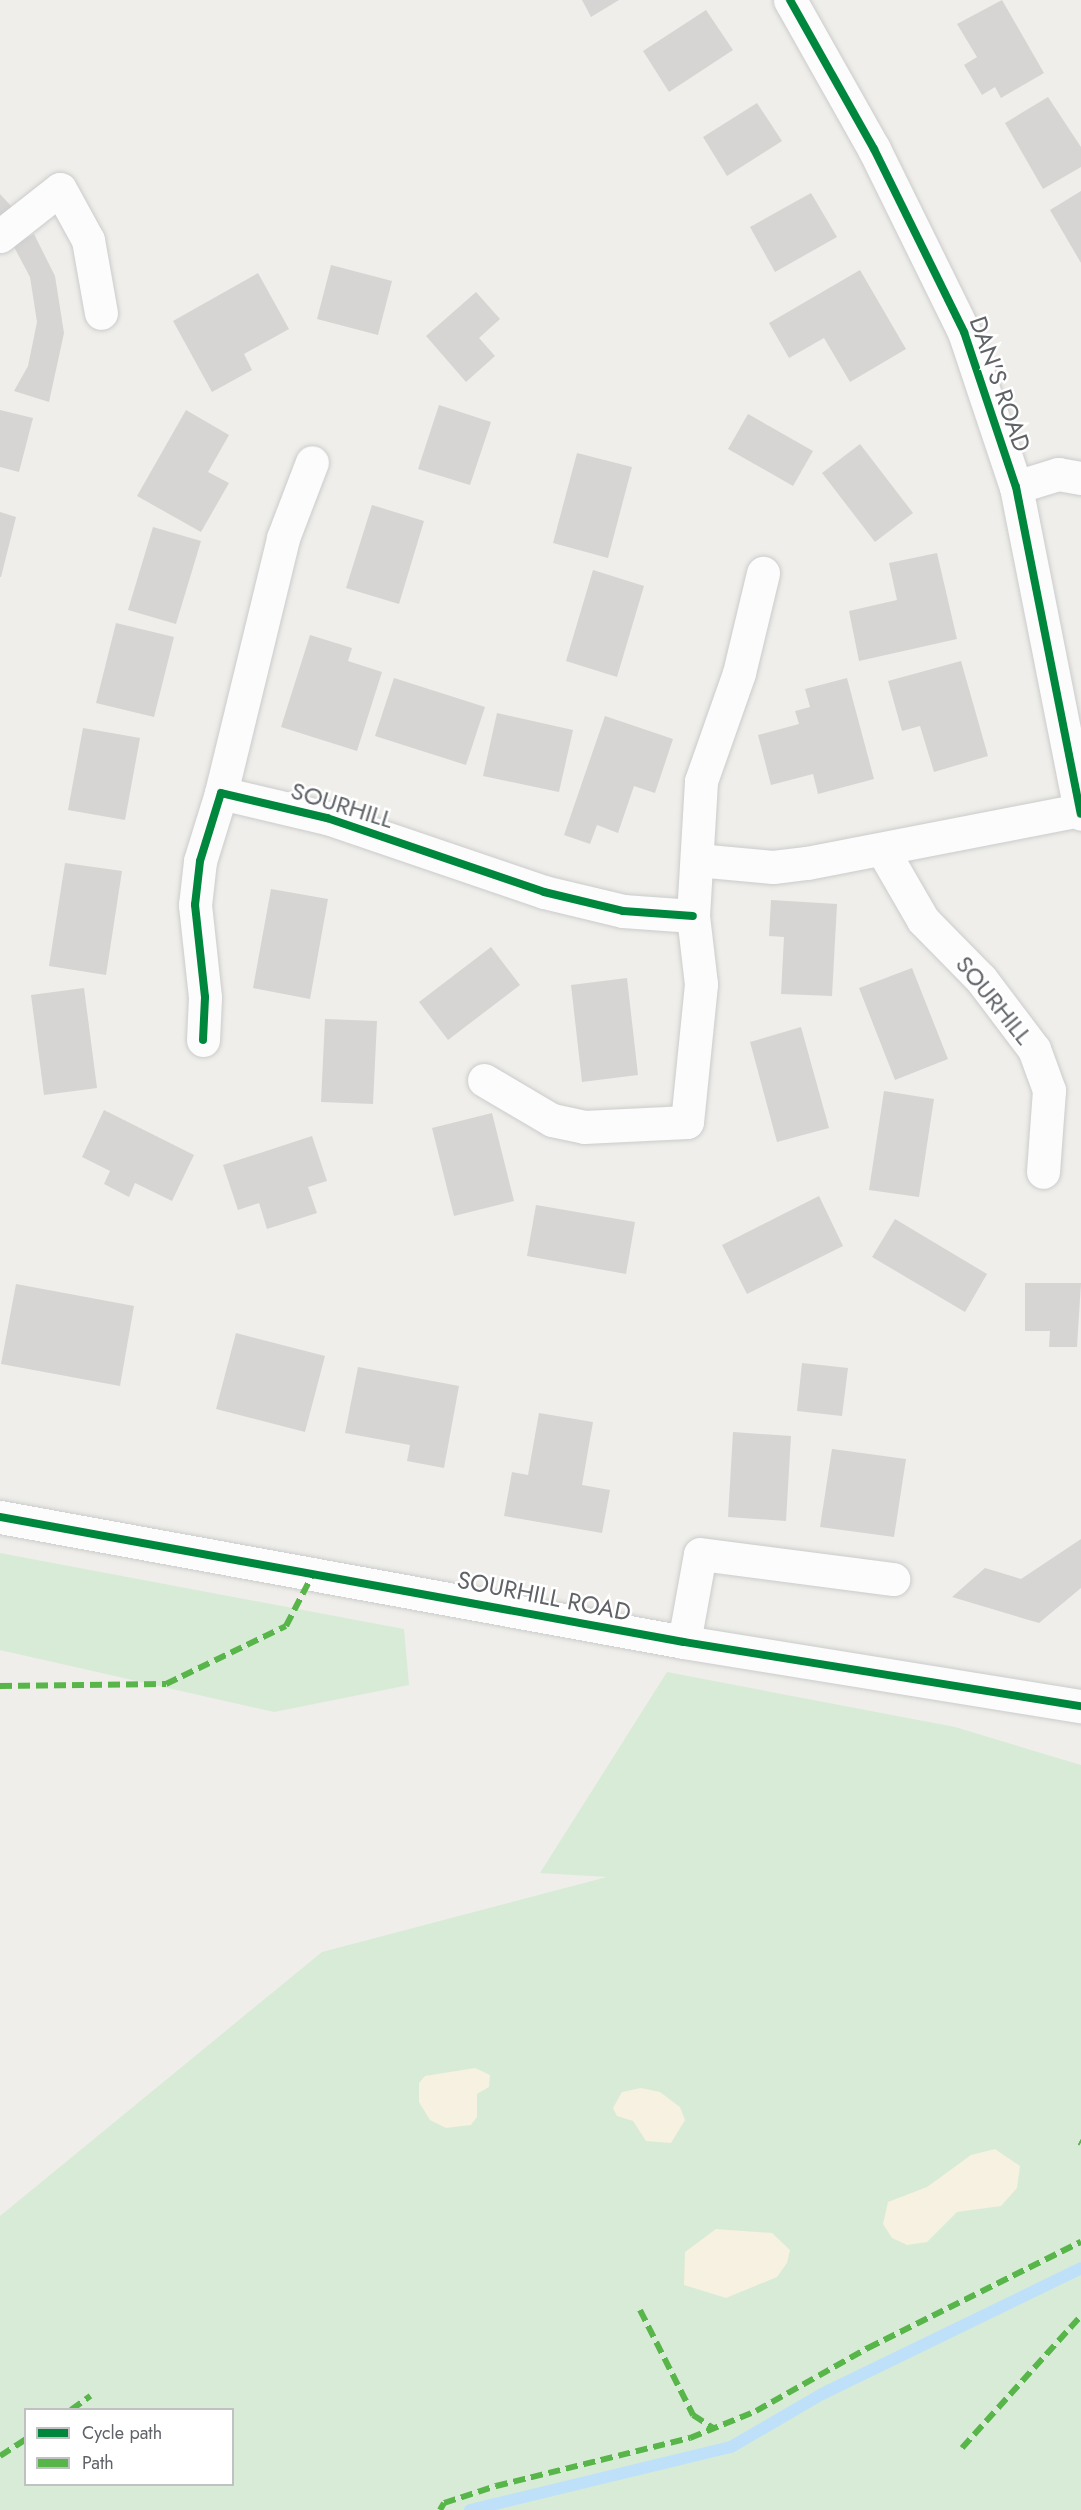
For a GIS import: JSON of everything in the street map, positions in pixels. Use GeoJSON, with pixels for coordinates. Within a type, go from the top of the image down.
{"type":"FeatureCollection","features":[{"type":"Feature","properties":{"kind":"street","name":"DAN'S ROAD"},"geometry":{"type":"LineString","coordinates":[[790,0],[874,149],[964,332],[1016,487],[1081,812]]}},
{"type":"Feature","properties":{"kind":"street"},"geometry":{"type":"LineString","coordinates":[[0,236],[60,189],[88,240],[101,313]]}},
{"type":"Feature","properties":{"kind":"street"},"geometry":{"type":"LineString","coordinates":[[203,1040],[205,997],[195,905],[200,861],[221,793],[283,538],[312,462]]}},
{"type":"Feature","properties":{"kind":"street"},"geometry":{"type":"LineString","coordinates":[[1016,487],[1058,474],[1081,477]]}},
{"type":"Feature","properties":{"kind":"street"},"geometry":{"type":"LineString","coordinates":[[484,1080],[552,1120],[584,1127],[687,1122],[701,984],[693,916],[701,781],[739,673],[763,573]]}},
{"type":"Feature","properties":{"kind":"street","name":"SOURHILL"},"geometry":{"type":"LineString","coordinates":[[221,793],[327,818],[544,892],[623,911],[693,916]]}},
{"type":"Feature","properties":{"kind":"street"},"geometry":{"type":"LineString","coordinates":[[697,860],[773,867],[1081,812]]}},
{"type":"Feature","properties":{"kind":"street","name":"SOURHILL"},"geometry":{"type":"LineString","coordinates":[[882,849],[923,920],[981,979],[1034,1049],[1049,1090],[1043,1172]]}},
{"type":"Feature","properties":{"kind":"street","name":"SOURHILL ROAD"},"geometry":{"type":"LineString","coordinates":[[0,1517],[684,1642],[1081,1706]]}},
{"type":"Feature","properties":{"kind":"street"},"geometry":{"type":"LineString","coordinates":[[684,1642],[700,1554],[893,1579]]}},
{"type":"Feature","properties":{"kind":"green space"},"geometry":{"type":"Polygon","coordinates":[[[0,1553],[404,1629],[409,1685],[274,1712],[0,1650],[0,1553]]]}},
{"type":"Feature","properties":{"kind":"green space"},"geometry":{"type":"Polygon","coordinates":[[[667,1672],[955,1727],[1081,1765],[1081,2510],[0,2510],[0,2216],[322,1952],[607,1877],[540,1873],[667,1672]]]}},
{"type":"Feature","properties":{"kind":"sand"},"geometry":{"type":"Polygon","coordinates":[[[475,2068],[490,2075],[489,2087],[477,2094],[477,2117],[471,2125],[446,2128],[430,2120],[419,2102],[419,2083],[425,2076],[475,2068]]]}},
{"type":"Feature","properties":{"kind":"sand"},"geometry":{"type":"Polygon","coordinates":[[[641,2088],[660,2092],[680,2107],[685,2120],[671,2143],[646,2141],[633,2121],[617,2116],[613,2108],[622,2092],[641,2088]]]}},
{"type":"Feature","properties":{"kind":"sand"},"geometry":{"type":"Polygon","coordinates":[[[995,2149],[1020,2166],[1017,2188],[1001,2206],[957,2212],[927,2242],[907,2245],[892,2238],[883,2224],[888,2202],[927,2187],[971,2155],[995,2149]]]}},
{"type":"Feature","properties":{"kind":"sand"},"geometry":{"type":"Polygon","coordinates":[[[716,2229],[772,2233],[790,2250],[787,2263],[777,2277],[726,2298],[684,2285],[685,2252],[716,2229]]]}},
{"type":"Feature","properties":{"kind":"building"},"geometry":{"type":"Polygon","coordinates":[[[582,0],[619,0],[591,17],[582,0]]]}},
{"type":"Feature","properties":{"kind":"building"},"geometry":{"type":"Polygon","coordinates":[[[1002,0],[1044,73],[1001,98],[995,87],[982,95],[964,65],[977,57],[957,24],[1002,0]]]}},
{"type":"Feature","properties":{"kind":"building"},"geometry":{"type":"Polygon","coordinates":[[[706,10],[733,50],[669,92],[643,51],[706,10]]]}},
{"type":"Feature","properties":{"kind":"building"},"geometry":{"type":"Polygon","coordinates":[[[1048,97],[1081,147],[1081,167],[1043,189],[1005,123],[1048,97]]]}},
{"type":"Feature","properties":{"kind":"building"},"geometry":{"type":"Polygon","coordinates":[[[757,103],[782,141],[727,176],[703,137],[757,103]]]}},
{"type":"Feature","properties":{"kind":"building"},"geometry":{"type":"Polygon","coordinates":[[[1081,191],[1081,263],[1050,210],[1081,191]]]}},
{"type":"Feature","properties":{"kind":"building"},"geometry":{"type":"Polygon","coordinates":[[[811,193],[837,237],[775,272],[750,227],[811,193]]]}},
{"type":"Feature","properties":{"kind":"building"},"geometry":{"type":"Polygon","coordinates":[[[0,194],[12,207],[0,216],[0,194]]]}},
{"type":"Feature","properties":{"kind":"building"},"geometry":{"type":"Polygon","coordinates":[[[34,234],[55,276],[64,333],[49,402],[14,391],[28,366],[37,322],[30,277],[13,245],[34,234]]]}},
{"type":"Feature","properties":{"kind":"building"},"geometry":{"type":"Polygon","coordinates":[[[331,265],[392,281],[378,335],[317,319],[331,265]]]}},
{"type":"Feature","properties":{"kind":"building"},"geometry":{"type":"Polygon","coordinates":[[[860,270],[906,349],[850,382],[824,338],[789,358],[769,323],[860,270]]]}},
{"type":"Feature","properties":{"kind":"building"},"geometry":{"type":"Polygon","coordinates":[[[258,273],[289,329],[244,354],[252,370],[212,392],[173,321],[258,273]]]}},
{"type":"Feature","properties":{"kind":"building"},"geometry":{"type":"Polygon","coordinates":[[[476,292],[500,319],[479,338],[495,356],[466,382],[426,336],[476,292]]]}},
{"type":"Feature","properties":{"kind":"building"},"geometry":{"type":"Polygon","coordinates":[[[439,405],[491,422],[470,485],[418,469],[439,405]]]}},
{"type":"Feature","properties":{"kind":"building"},"geometry":{"type":"Polygon","coordinates":[[[0,410],[33,418],[19,472],[0,467],[0,410]]]}},
{"type":"Feature","properties":{"kind":"building"},"geometry":{"type":"Polygon","coordinates":[[[186,410],[229,435],[208,472],[229,483],[201,532],[137,496],[186,410]]]}},
{"type":"Feature","properties":{"kind":"building"},"geometry":{"type":"Polygon","coordinates":[[[748,414],[813,451],[793,486],[728,449],[748,414]]]}},
{"type":"Feature","properties":{"kind":"building"},"geometry":{"type":"Polygon","coordinates":[[[860,444],[913,513],[875,542],[822,473],[860,444]]]}},
{"type":"Feature","properties":{"kind":"building"},"geometry":{"type":"Polygon","coordinates":[[[577,453],[632,467],[608,558],[553,543],[577,453]]]}},
{"type":"Feature","properties":{"kind":"building"},"geometry":{"type":"Polygon","coordinates":[[[372,505],[424,521],[399,604],[346,588],[372,505]]]}},
{"type":"Feature","properties":{"kind":"building"},"geometry":{"type":"Polygon","coordinates":[[[0,512],[16,517],[1,577],[0,577],[0,512]]]}},
{"type":"Feature","properties":{"kind":"building"},"geometry":{"type":"Polygon","coordinates":[[[153,527],[201,541],[176,624],[128,610],[153,527]]]}},
{"type":"Feature","properties":{"kind":"building"},"geometry":{"type":"Polygon","coordinates":[[[937,553],[957,639],[859,661],[849,611],[897,600],[889,563],[937,553]]]}},
{"type":"Feature","properties":{"kind":"building"},"geometry":{"type":"Polygon","coordinates":[[[593,570],[644,586],[617,677],[566,661],[593,570]]]}},
{"type":"Feature","properties":{"kind":"building"},"geometry":{"type":"Polygon","coordinates":[[[116,623],[174,637],[154,717],[96,703],[116,623]]]}},
{"type":"Feature","properties":{"kind":"building"},"geometry":{"type":"Polygon","coordinates":[[[310,635],[352,648],[348,661],[382,672],[357,751],[281,727],[310,635]]]}},
{"type":"Feature","properties":{"kind":"building"},"geometry":{"type":"Polygon","coordinates":[[[961,661],[988,756],[934,772],[920,726],[902,731],[888,681],[961,661]]]}},
{"type":"Feature","properties":{"kind":"building"},"geometry":{"type":"Polygon","coordinates":[[[394,678],[485,707],[466,765],[375,736],[394,678]]]}},
{"type":"Feature","properties":{"kind":"building"},"geometry":{"type":"Polygon","coordinates":[[[847,678],[874,779],[818,794],[813,774],[771,785],[758,735],[799,724],[795,711],[810,707],[805,689],[847,678]]]}},
{"type":"Feature","properties":{"kind":"building"},"geometry":{"type":"Polygon","coordinates":[[[497,713],[573,730],[559,792],[483,776],[497,713]]]}},
{"type":"Feature","properties":{"kind":"building"},"geometry":{"type":"Polygon","coordinates":[[[605,716],[673,739],[655,793],[634,786],[618,833],[597,825],[590,844],[564,835],[605,716]]]}},
{"type":"Feature","properties":{"kind":"building"},"geometry":{"type":"Polygon","coordinates":[[[83,728],[140,738],[125,820],[68,810],[83,728]]]}},
{"type":"Feature","properties":{"kind":"building"},"geometry":{"type":"Polygon","coordinates":[[[65,863],[122,871],[106,975],[49,966],[65,863]]]}},
{"type":"Feature","properties":{"kind":"building"},"geometry":{"type":"Polygon","coordinates":[[[271,889],[328,899],[310,999],[253,988],[271,889]]]}},
{"type":"Feature","properties":{"kind":"building"},"geometry":{"type":"Polygon","coordinates":[[[771,900],[837,904],[832,996],[781,994],[784,937],[769,936],[771,900]]]}},
{"type":"Feature","properties":{"kind":"building"},"geometry":{"type":"Polygon","coordinates":[[[491,947],[520,985],[448,1040],[419,1002],[491,947]]]}},
{"type":"Feature","properties":{"kind":"building"},"geometry":{"type":"Polygon","coordinates":[[[912,968],[948,1059],[895,1080],[859,988],[912,968]]]}},
{"type":"Feature","properties":{"kind":"building"},"geometry":{"type":"Polygon","coordinates":[[[627,978],[638,1075],[582,1082],[571,985],[627,978]]]}},
{"type":"Feature","properties":{"kind":"building"},"geometry":{"type":"Polygon","coordinates":[[[84,988],[97,1088],[44,1095],[31,995],[84,988]]]}},
{"type":"Feature","properties":{"kind":"building"},"geometry":{"type":"Polygon","coordinates":[[[325,1019],[377,1021],[373,1104],[321,1102],[325,1019]]]}},
{"type":"Feature","properties":{"kind":"building"},"geometry":{"type":"Polygon","coordinates":[[[801,1027],[829,1128],[777,1142],[750,1042],[801,1027]]]}},
{"type":"Feature","properties":{"kind":"building"},"geometry":{"type":"Polygon","coordinates":[[[884,1091],[934,1099],[919,1197],[869,1190],[884,1091]]]}},
{"type":"Feature","properties":{"kind":"building"},"geometry":{"type":"Polygon","coordinates":[[[104,1110],[194,1155],[172,1201],[135,1183],[129,1197],[104,1184],[110,1171],[82,1157],[104,1110]]]}},
{"type":"Feature","properties":{"kind":"building"},"geometry":{"type":"Polygon","coordinates":[[[492,1113],[514,1201],[454,1216],[432,1128],[492,1113]]]}},
{"type":"Feature","properties":{"kind":"building"},"geometry":{"type":"Polygon","coordinates":[[[312,1136],[327,1181],[308,1187],[317,1213],[267,1229],[259,1203],[238,1210],[223,1165],[312,1136]]]}},
{"type":"Feature","properties":{"kind":"building"},"geometry":{"type":"Polygon","coordinates":[[[819,1196],[843,1246],[747,1294],[722,1245],[819,1196]]]}},
{"type":"Feature","properties":{"kind":"building"},"geometry":{"type":"Polygon","coordinates":[[[536,1205],[635,1222],[626,1274],[527,1256],[536,1205]]]}},
{"type":"Feature","properties":{"kind":"building"},"geometry":{"type":"Polygon","coordinates":[[[895,1219],[987,1274],[965,1312],[872,1257],[895,1219]]]}},
{"type":"Feature","properties":{"kind":"building"},"geometry":{"type":"Polygon","coordinates":[[[1025,1283],[1081,1283],[1077,1347],[1049,1347],[1050,1331],[1025,1331],[1025,1283]]]}},
{"type":"Feature","properties":{"kind":"building"},"geometry":{"type":"Polygon","coordinates":[[[16,1284],[134,1306],[120,1386],[1,1364],[16,1284]]]}},
{"type":"Feature","properties":{"kind":"building"},"geometry":{"type":"Polygon","coordinates":[[[236,1333],[325,1356],[305,1432],[216,1409],[236,1333]]]}},
{"type":"Feature","properties":{"kind":"building"},"geometry":{"type":"Polygon","coordinates":[[[802,1363],[848,1368],[842,1416],[797,1411],[802,1363]]]}},
{"type":"Feature","properties":{"kind":"building"},"geometry":{"type":"Polygon","coordinates":[[[358,1367],[459,1386],[444,1468],[407,1461],[410,1445],[345,1433],[358,1367]]]}},
{"type":"Feature","properties":{"kind":"building"},"geometry":{"type":"Polygon","coordinates":[[[539,1413],[593,1422],[582,1485],[610,1490],[602,1533],[504,1516],[512,1472],[528,1475],[539,1413]]]}},
{"type":"Feature","properties":{"kind":"building"},"geometry":{"type":"Polygon","coordinates":[[[733,1432],[791,1436],[786,1521],[728,1517],[733,1432]]]}},
{"type":"Feature","properties":{"kind":"building"},"geometry":{"type":"Polygon","coordinates":[[[832,1449],[906,1459],[894,1537],[820,1527],[832,1449]]]}},
{"type":"Feature","properties":{"kind":"building"},"geometry":{"type":"Polygon","coordinates":[[[1081,1539],[1081,1588],[1039,1623],[952,1597],[985,1568],[1021,1579],[1081,1539]]]}},
{"type":"Feature","properties":{"kind":"waterway"},"geometry":{"type":"LineString","coordinates":[[470,2510],[731,2447],[822,2394],[1081,2268]]}},
{"type":"Feature","properties":{"kind":"marked path"},"geometry":{"type":"LineString","coordinates":[[0,1686],[166,1684],[286,1626],[314,1572]]}},
{"type":"Feature","properties":{"kind":"marked path"},"geometry":{"type":"LineString","coordinates":[[440,2510],[444,2503],[496,2486],[690,2438],[756,2411],[868,2348],[1081,2242]]}},
{"type":"Feature","properties":{"kind":"marked path"},"geometry":{"type":"LineString","coordinates":[[640,2310],[693,2415],[713,2428]]}},
{"type":"Feature","properties":{"kind":"marked path"},"geometry":{"type":"LineString","coordinates":[[962,2448],[1081,2316]]}},
{"type":"Feature","properties":{"kind":"marked path"},"geometry":{"type":"LineString","coordinates":[[74,2408],[90,2396]]}},
{"type":"Feature","properties":{"kind":"marked path"},"geometry":{"type":"LineString","coordinates":[[0,2456],[24,2440]]}},
{"type":"Feature","properties":{"kind":"cycle path"},"geometry":{"type":"LineString","coordinates":[[790,0],[874,149],[964,332],[1016,487],[1081,814]]}},
{"type":"Feature","properties":{"kind":"cycle path"},"geometry":{"type":"LineString","coordinates":[[203,1040],[205,997],[195,905],[200,861],[221,793],[327,818],[544,892],[623,911],[693,916]]}},
{"type":"Feature","properties":{"kind":"cycle path"},"geometry":{"type":"LineString","coordinates":[[0,1517],[684,1642],[1081,1706]]}}]}
